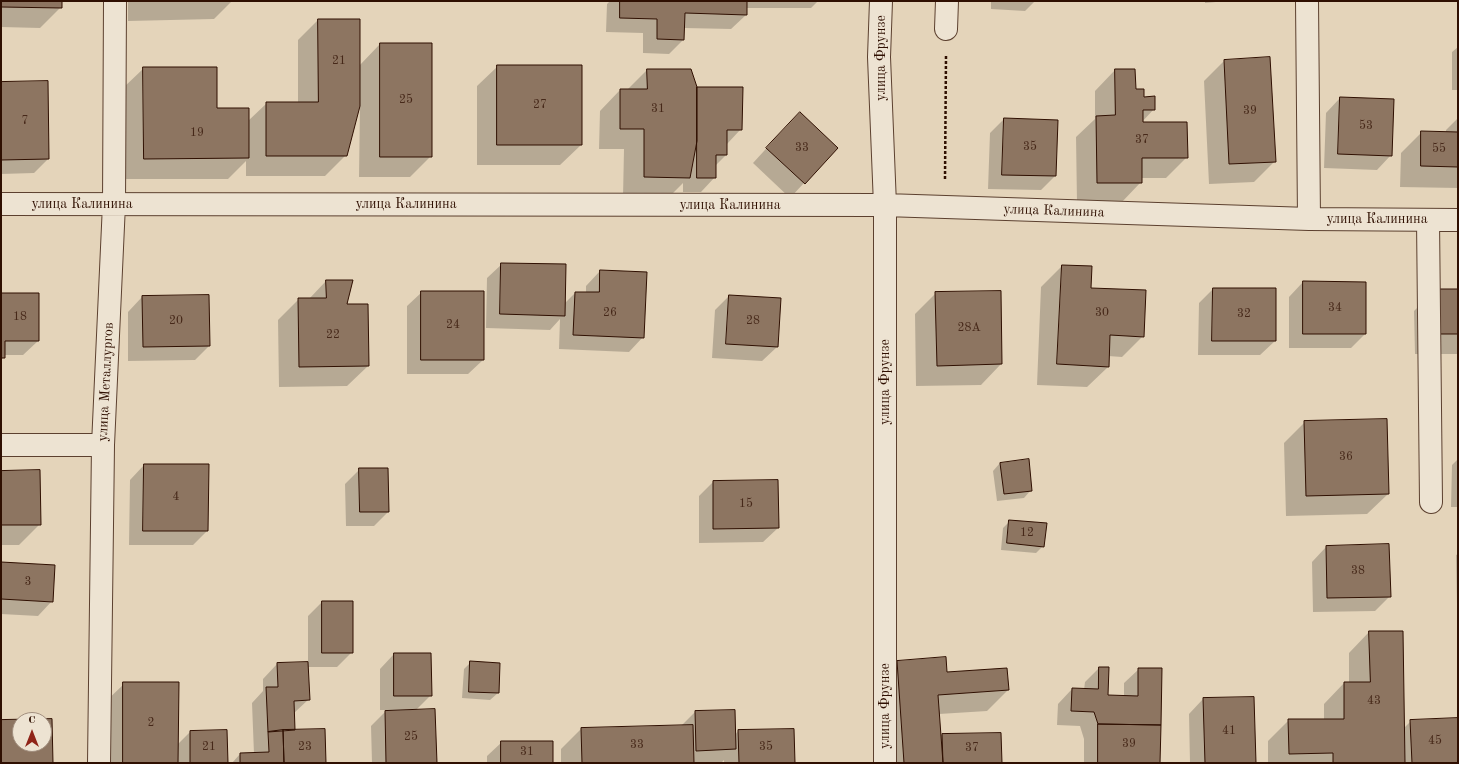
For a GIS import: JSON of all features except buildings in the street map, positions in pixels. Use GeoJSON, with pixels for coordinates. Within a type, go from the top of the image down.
{"type":"FeatureCollection","features":[{"type":"Feature","properties":{"kind":"street","name":"улица Металлургов"},"geometry":{"type":"LineString","coordinates":[[99,763],[103,446],[114,204],[115,1]]}},
{"type":"Feature","properties":{"kind":"street","name":"улица Фрунзе"},"geometry":{"type":"LineString","coordinates":[[881,1],[879,57],[885,205],[885,763]]}},
{"type":"Feature","properties":{"kind":"street"},"geometry":{"type":"LineString","coordinates":[[946,29],[947,1]]}},
{"type":"Feature","properties":{"kind":"street"},"geometry":{"type":"LineString","coordinates":[[1307,1],[1309,219]]}},
{"type":"Feature","properties":{"kind":"street","name":"улица Калинина"},"geometry":{"type":"LineString","coordinates":[[1,204],[885,205],[1309,219],[1458,220]]}},
{"type":"Feature","properties":{"kind":"street"},"geometry":{"type":"LineString","coordinates":[[1428,220],[1431,502]]}},
{"type":"Feature","properties":{"kind":"street"},"geometry":{"type":"LineString","coordinates":[[1,445],[103,446]]}},
{"type":"Feature","properties":{"kind":"path"},"geometry":{"type":"LineString","coordinates":[[945,207],[946,29]]}}]}
